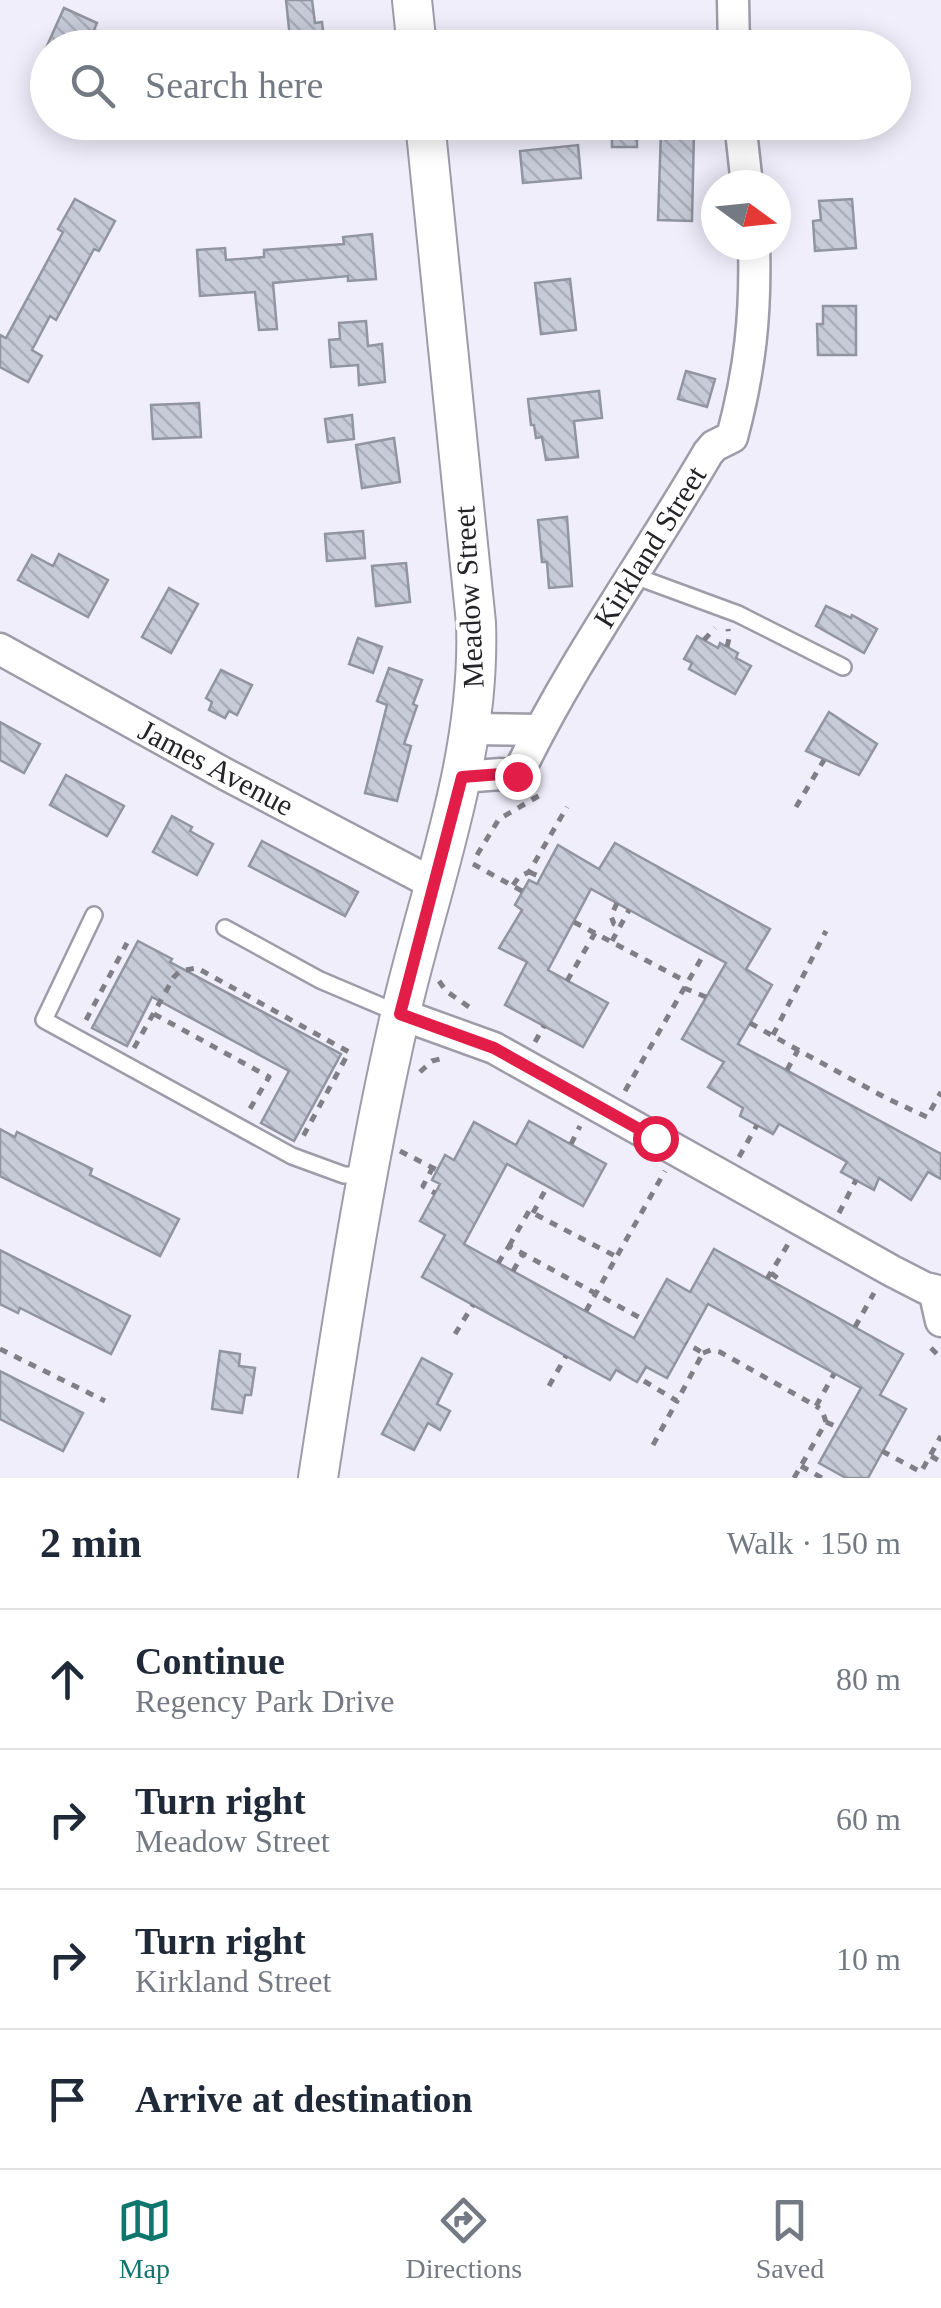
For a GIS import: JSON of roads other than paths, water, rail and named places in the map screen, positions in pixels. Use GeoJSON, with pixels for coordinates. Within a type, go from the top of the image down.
{"type":"FeatureCollection","features":[{"type":"Feature","properties":{"kind":"street"},"geometry":{"type":"LineString","coordinates":[[412,0],[415,30]]}},
{"type":"Feature","properties":{"kind":"street"},"geometry":{"type":"LineString","coordinates":[[732,0],[733,30]]}},
{"type":"Feature","properties":{"kind":"street","name":"Meadow Street"},"geometry":{"type":"LineString","coordinates":[[322,1476],[381,1171],[400,1014],[462,777],[476,685],[476,623],[427,140]]}},
{"type":"Feature","properties":{"kind":"street"},"geometry":{"type":"LineString","coordinates":[[742,140],[745,170]]}},
{"type":"Feature","properties":{"kind":"street","name":"Kirkland Street"},"geometry":{"type":"LineString","coordinates":[[462,777],[517,776],[539,730],[708,452],[732,437],[754,333],[754,260]]}},
{"type":"Feature","properties":{"kind":"street","name":"James Avenue"},"geometry":{"type":"LineString","coordinates":[[0,649],[434,884]]}},
{"type":"Feature","properties":{"kind":"street"},"geometry":{"type":"LineString","coordinates":[[471,729],[539,730]]}},
{"type":"Feature","properties":{"kind":"street"},"geometry":{"type":"LineString","coordinates":[[400,1014],[494,1048],[592,1123],[667,1167],[934,1290],[935,1333]]}},
{"type":"Feature","properties":{"kind":"lane"},"geometry":{"type":"LineString","coordinates":[[632,575],[738,614],[843,667]]}},
{"type":"Feature","properties":{"kind":"lane"},"geometry":{"type":"LineString","coordinates":[[94,915],[44,1020],[292,1156],[344,1175],[381,1171]]}},
{"type":"Feature","properties":{"kind":"lane"},"geometry":{"type":"LineString","coordinates":[[224,928],[320,980],[400,1014]]}}]}
